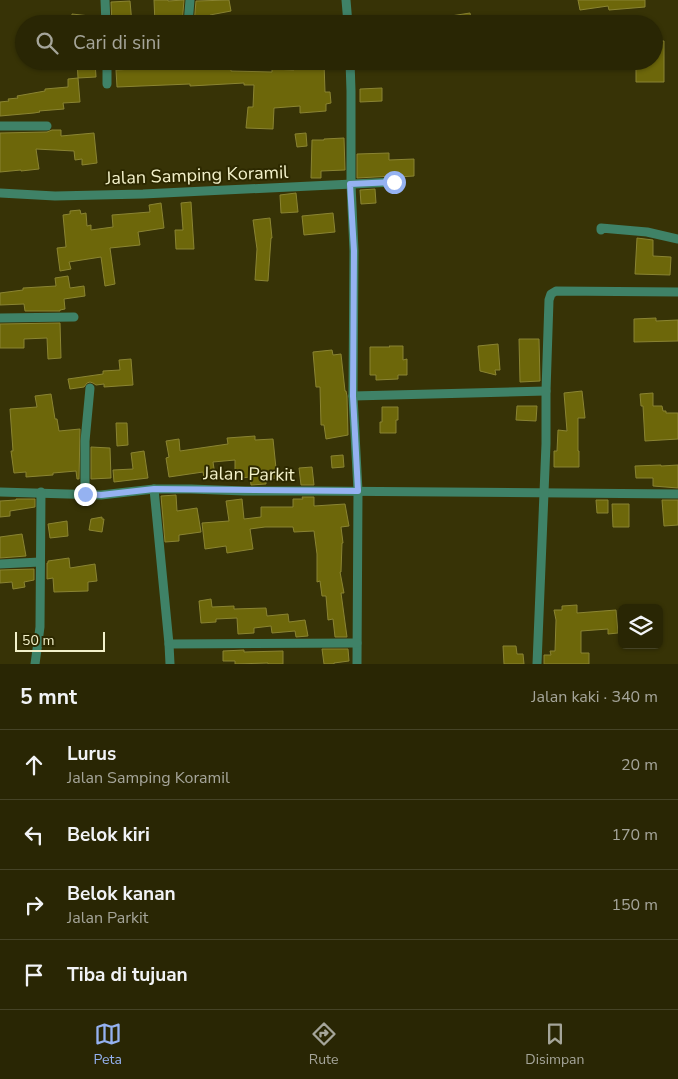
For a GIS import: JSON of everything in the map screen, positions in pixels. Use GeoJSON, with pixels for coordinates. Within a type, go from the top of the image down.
{"type":"FeatureCollection","features":[{"type":"Feature","properties":{"kind":"street"},"geometry":{"type":"LineString","coordinates":[[105,0],[106,15]]}},
{"type":"Feature","properties":{"kind":"street"},"geometry":{"type":"LineString","coordinates":[[189,15],[190,0]]}},
{"type":"Feature","properties":{"kind":"street"},"geometry":{"type":"LineString","coordinates":[[346,0],[347,15]]}},
{"type":"Feature","properties":{"kind":"street"},"geometry":{"type":"LineString","coordinates":[[107,70],[108,84]]}},
{"type":"Feature","properties":{"kind":"street"},"geometry":{"type":"LineString","coordinates":[[350,70],[350,184],[354,251],[353,396],[358,491],[357,664]]}},
{"type":"Feature","properties":{"kind":"street"},"geometry":{"type":"LineString","coordinates":[[0,126],[47,126]]}},
{"type":"Feature","properties":{"kind":"street","name":"Jalan Samping Koramil"},"geometry":{"type":"LineString","coordinates":[[0,193],[54,196],[133,195],[394,182]]}},
{"type":"Feature","properties":{"kind":"street"},"geometry":{"type":"LineString","coordinates":[[601,230],[601,228],[647,232],[678,240]]}},
{"type":"Feature","properties":{"kind":"street"},"geometry":{"type":"LineString","coordinates":[[537,664],[546,444],[549,300],[551,294],[556,291],[678,292]]}},
{"type":"Feature","properties":{"kind":"street"},"geometry":{"type":"LineString","coordinates":[[0,318],[74,317]]}},
{"type":"Feature","properties":{"kind":"street"},"geometry":{"type":"LineString","coordinates":[[85,494],[85,441],[90,388]]}},
{"type":"Feature","properties":{"kind":"street"},"geometry":{"type":"LineString","coordinates":[[353,396],[546,391]]}},
{"type":"Feature","properties":{"kind":"street"},"geometry":{"type":"LineString","coordinates":[[154,489],[170,664]]}},
{"type":"Feature","properties":{"kind":"street","name":"Jalan Parkit"},"geometry":{"type":"LineString","coordinates":[[0,492],[101,495],[154,489],[678,494]]}},
{"type":"Feature","properties":{"kind":"street"},"geometry":{"type":"LineString","coordinates":[[36,664],[40,627],[41,492]]}},
{"type":"Feature","properties":{"kind":"street"},"geometry":{"type":"LineString","coordinates":[[0,564],[40,562]]}},
{"type":"Feature","properties":{"kind":"street"},"geometry":{"type":"LineString","coordinates":[[169,644],[357,643]]}},
{"type":"Feature","properties":{"kind":"building"},"geometry":{"type":"Polygon","coordinates":[[[154,0],[184,0],[183,15],[155,15],[154,0]]]}},
{"type":"Feature","properties":{"kind":"building"},"geometry":{"type":"Polygon","coordinates":[[[229,0],[231,11],[210,15],[195,15],[196,1],[229,0]]]}},
{"type":"Feature","properties":{"kind":"building"},"geometry":{"type":"Polygon","coordinates":[[[578,0],[645,0],[645,7],[609,10],[608,6],[580,10],[578,0]]]}},
{"type":"Feature","properties":{"kind":"building"},"geometry":{"type":"Polygon","coordinates":[[[130,1],[131,15],[112,15],[111,2],[130,1]]]}},
{"type":"Feature","properties":{"kind":"building"},"geometry":{"type":"Polygon","coordinates":[[[664,41],[664,82],[636,82],[636,70],[663,70],[664,41]]]}},
{"type":"Feature","properties":{"kind":"building"},"geometry":{"type":"Polygon","coordinates":[[[78,70],[96,70],[96,77],[78,78],[78,70]]]}},
{"type":"Feature","properties":{"kind":"building"},"geometry":{"type":"Polygon","coordinates":[[[116,70],[272,72],[272,70],[324,70],[325,92],[330,92],[331,103],[326,104],[326,111],[300,113],[300,106],[274,108],[273,129],[246,128],[248,107],[253,107],[254,85],[244,85],[244,83],[117,87],[116,70]]]}},
{"type":"Feature","properties":{"kind":"building"},"geometry":{"type":"Polygon","coordinates":[[[78,78],[80,102],[63,103],[64,109],[0,116],[0,102],[18,98],[17,96],[45,91],[45,89],[68,87],[68,79],[78,78]]]}},
{"type":"Feature","properties":{"kind":"building"},"geometry":{"type":"Polygon","coordinates":[[[382,88],[382,101],[360,102],[360,89],[382,88]]]}},
{"type":"Feature","properties":{"kind":"building"},"geometry":{"type":"Polygon","coordinates":[[[61,130],[61,136],[94,133],[97,163],[82,165],[82,159],[75,160],[74,151],[36,149],[39,169],[0,172],[0,133],[47,132],[61,130]]]}},
{"type":"Feature","properties":{"kind":"building"},"geometry":{"type":"Polygon","coordinates":[[[306,133],[307,146],[297,147],[295,134],[306,133]]]}},
{"type":"Feature","properties":{"kind":"building"},"geometry":{"type":"Polygon","coordinates":[[[344,138],[345,170],[321,171],[321,178],[311,178],[312,140],[344,138]]]}},
{"type":"Feature","properties":{"kind":"building"},"geometry":{"type":"Polygon","coordinates":[[[389,153],[389,160],[414,159],[414,176],[357,178],[357,154],[389,153]]]}},
{"type":"Feature","properties":{"kind":"building"},"geometry":{"type":"Polygon","coordinates":[[[375,189],[376,203],[361,204],[360,190],[375,189]]]}},
{"type":"Feature","properties":{"kind":"building"},"geometry":{"type":"Polygon","coordinates":[[[296,193],[298,212],[281,213],[280,195],[296,193]]]}},
{"type":"Feature","properties":{"kind":"building"},"geometry":{"type":"Polygon","coordinates":[[[191,202],[194,249],[176,249],[175,230],[183,230],[181,203],[191,202]]]}},
{"type":"Feature","properties":{"kind":"building"},"geometry":{"type":"Polygon","coordinates":[[[161,203],[164,228],[138,232],[140,245],[110,248],[115,284],[105,286],[101,257],[69,262],[71,269],[60,271],[57,248],[66,247],[63,215],[70,214],[70,211],[80,210],[81,214],[86,213],[87,226],[91,225],[91,230],[113,227],[112,215],[150,212],[149,205],[161,203]]]}},
{"type":"Feature","properties":{"kind":"building"},"geometry":{"type":"Polygon","coordinates":[[[333,213],[335,232],[304,235],[302,216],[333,213]]]}},
{"type":"Feature","properties":{"kind":"building"},"geometry":{"type":"Polygon","coordinates":[[[270,218],[272,238],[268,281],[255,280],[257,249],[253,220],[270,218]]]}},
{"type":"Feature","properties":{"kind":"building"},"geometry":{"type":"Polygon","coordinates":[[[637,238],[653,240],[653,256],[671,257],[670,275],[635,274],[637,238]]]}},
{"type":"Feature","properties":{"kind":"building"},"geometry":{"type":"Polygon","coordinates":[[[68,276],[70,288],[84,286],[85,296],[64,299],[65,309],[60,311],[25,311],[24,304],[0,305],[0,293],[23,290],[23,288],[56,286],[55,278],[68,276]]]}},
{"type":"Feature","properties":{"kind":"building"},"geometry":{"type":"Polygon","coordinates":[[[656,318],[656,321],[678,320],[678,341],[634,342],[634,319],[656,318]]]}},
{"type":"Feature","properties":{"kind":"building"},"geometry":{"type":"Polygon","coordinates":[[[60,323],[61,358],[48,359],[47,338],[24,339],[24,348],[0,348],[0,324],[60,323]]]}},
{"type":"Feature","properties":{"kind":"building"},"geometry":{"type":"Polygon","coordinates":[[[519,339],[539,339],[540,381],[520,382],[519,339]]]}},
{"type":"Feature","properties":{"kind":"building"},"geometry":{"type":"Polygon","coordinates":[[[498,344],[500,370],[495,370],[496,375],[480,371],[478,346],[498,344]]]}},
{"type":"Feature","properties":{"kind":"building"},"geometry":{"type":"Polygon","coordinates":[[[403,346],[403,360],[407,359],[407,375],[398,375],[398,379],[376,380],[376,375],[370,375],[370,347],[403,346]]]}},
{"type":"Feature","properties":{"kind":"building"},"geometry":{"type":"Polygon","coordinates":[[[332,350],[333,355],[341,354],[347,396],[348,435],[326,439],[324,425],[321,425],[320,387],[316,387],[313,352],[332,350]]]}},
{"type":"Feature","properties":{"kind":"building"},"geometry":{"type":"Polygon","coordinates":[[[131,359],[133,385],[104,387],[104,384],[96,385],[90,382],[84,387],[70,389],[68,379],[103,374],[103,371],[120,370],[119,360],[131,359]]]}},
{"type":"Feature","properties":{"kind":"building"},"geometry":{"type":"Polygon","coordinates":[[[582,391],[585,418],[578,418],[579,467],[554,467],[554,451],[557,451],[558,430],[567,431],[564,393],[582,391]]]}},
{"type":"Feature","properties":{"kind":"building"},"geometry":{"type":"Polygon","coordinates":[[[653,393],[653,406],[662,406],[663,411],[666,411],[666,413],[678,413],[678,439],[645,441],[643,406],[641,406],[640,394],[653,393]]]}},
{"type":"Feature","properties":{"kind":"building"},"geometry":{"type":"Polygon","coordinates":[[[51,394],[59,431],[80,429],[79,479],[77,479],[76,471],[26,477],[26,472],[14,473],[11,451],[13,451],[10,409],[37,407],[35,396],[51,394]]]}},
{"type":"Feature","properties":{"kind":"building"},"geometry":{"type":"Polygon","coordinates":[[[517,406],[537,406],[536,421],[516,420],[517,406]]]}},
{"type":"Feature","properties":{"kind":"building"},"geometry":{"type":"Polygon","coordinates":[[[382,407],[398,407],[396,433],[380,433],[382,407]]]}},
{"type":"Feature","properties":{"kind":"building"},"geometry":{"type":"Polygon","coordinates":[[[116,423],[127,423],[128,445],[117,446],[116,423]]]}},
{"type":"Feature","properties":{"kind":"building"},"geometry":{"type":"Polygon","coordinates":[[[255,436],[255,440],[273,439],[277,478],[266,479],[266,484],[251,485],[250,477],[241,478],[240,470],[235,470],[235,460],[213,462],[215,475],[204,477],[203,472],[169,477],[166,458],[169,457],[166,441],[179,439],[180,451],[228,444],[227,438],[255,436]]]}},
{"type":"Feature","properties":{"kind":"building"},"geometry":{"type":"Polygon","coordinates":[[[91,447],[110,448],[111,478],[91,479],[91,447]]]}},
{"type":"Feature","properties":{"kind":"building"},"geometry":{"type":"Polygon","coordinates":[[[144,451],[148,478],[114,482],[113,470],[133,469],[131,453],[144,451]]]}},
{"type":"Feature","properties":{"kind":"building"},"geometry":{"type":"Polygon","coordinates":[[[343,455],[344,467],[332,468],[331,456],[343,455]]]}},
{"type":"Feature","properties":{"kind":"building"},"geometry":{"type":"Polygon","coordinates":[[[678,465],[678,488],[653,486],[653,478],[636,478],[635,466],[678,465]]]}},
{"type":"Feature","properties":{"kind":"building"},"geometry":{"type":"Polygon","coordinates":[[[312,467],[314,485],[301,485],[299,468],[312,467]]]}},
{"type":"Feature","properties":{"kind":"building"},"geometry":{"type":"Polygon","coordinates":[[[176,495],[177,511],[197,508],[201,532],[179,535],[179,541],[165,542],[161,496],[176,495]]]}},
{"type":"Feature","properties":{"kind":"building"},"geometry":{"type":"Polygon","coordinates":[[[302,497],[314,497],[314,506],[345,504],[349,526],[341,527],[343,543],[340,572],[344,593],[341,593],[347,637],[335,637],[333,619],[328,620],[326,596],[322,596],[320,581],[317,582],[317,554],[314,531],[294,532],[293,527],[250,529],[253,549],[227,553],[226,546],[205,549],[202,523],[229,521],[226,501],[242,499],[244,519],[261,517],[261,507],[293,507],[293,499],[303,499],[302,497]]]}},
{"type":"Feature","properties":{"kind":"building"},"geometry":{"type":"Polygon","coordinates":[[[35,499],[35,507],[10,511],[10,516],[0,517],[0,501],[35,499]]]}},
{"type":"Feature","properties":{"kind":"building"},"geometry":{"type":"Polygon","coordinates":[[[596,500],[608,500],[608,513],[597,513],[596,500]]]}},
{"type":"Feature","properties":{"kind":"building"},"geometry":{"type":"Polygon","coordinates":[[[662,500],[678,500],[678,525],[664,526],[662,500]]]}},
{"type":"Feature","properties":{"kind":"building"},"geometry":{"type":"Polygon","coordinates":[[[612,504],[629,504],[629,527],[613,527],[612,504]]]}},
{"type":"Feature","properties":{"kind":"building"},"geometry":{"type":"Polygon","coordinates":[[[102,517],[104,519],[102,532],[89,530],[91,519],[102,517]]]}},
{"type":"Feature","properties":{"kind":"building"},"geometry":{"type":"Polygon","coordinates":[[[67,521],[68,536],[50,538],[48,524],[67,521]]]}},
{"type":"Feature","properties":{"kind":"building"},"geometry":{"type":"Polygon","coordinates":[[[22,534],[26,556],[0,558],[0,537],[22,534]]]}},
{"type":"Feature","properties":{"kind":"building"},"geometry":{"type":"Polygon","coordinates":[[[69,558],[70,568],[95,564],[97,581],[88,582],[88,591],[54,592],[53,578],[47,579],[47,563],[48,561],[69,558]]]}},
{"type":"Feature","properties":{"kind":"building"},"geometry":{"type":"Polygon","coordinates":[[[34,569],[34,580],[24,582],[25,587],[13,589],[12,582],[0,583],[0,570],[34,569]]]}},
{"type":"Feature","properties":{"kind":"building"},"geometry":{"type":"Polygon","coordinates":[[[211,599],[212,607],[234,606],[234,609],[266,608],[267,616],[288,614],[289,622],[305,620],[308,636],[296,637],[295,631],[272,633],[271,626],[254,628],[254,633],[238,634],[237,618],[216,619],[216,622],[201,623],[199,601],[211,599]]]}},
{"type":"Feature","properties":{"kind":"building"},"geometry":{"type":"Polygon","coordinates":[[[577,605],[577,613],[616,610],[618,633],[608,634],[608,629],[581,631],[581,653],[589,653],[589,664],[544,664],[544,655],[551,655],[550,651],[555,651],[556,620],[554,610],[562,610],[562,606],[577,605]]]}},
{"type":"Feature","properties":{"kind":"building"},"geometry":{"type":"Polygon","coordinates":[[[503,646],[516,646],[517,654],[523,654],[524,664],[504,664],[503,646]]]}},
{"type":"Feature","properties":{"kind":"building"},"geometry":{"type":"Polygon","coordinates":[[[322,649],[348,649],[349,661],[324,664],[322,649]]]}},
{"type":"Feature","properties":{"kind":"building"},"geometry":{"type":"Polygon","coordinates":[[[244,650],[244,652],[283,651],[283,664],[235,664],[235,661],[223,661],[223,651],[244,650]]]}},
{"type":"Feature","properties":{"kind":"route"},"geometry":{"type":"LineString","coordinates":[[85,494],[101,495],[154,489],[358,491],[353,396],[354,251],[350,184],[394,182]]}}]}
